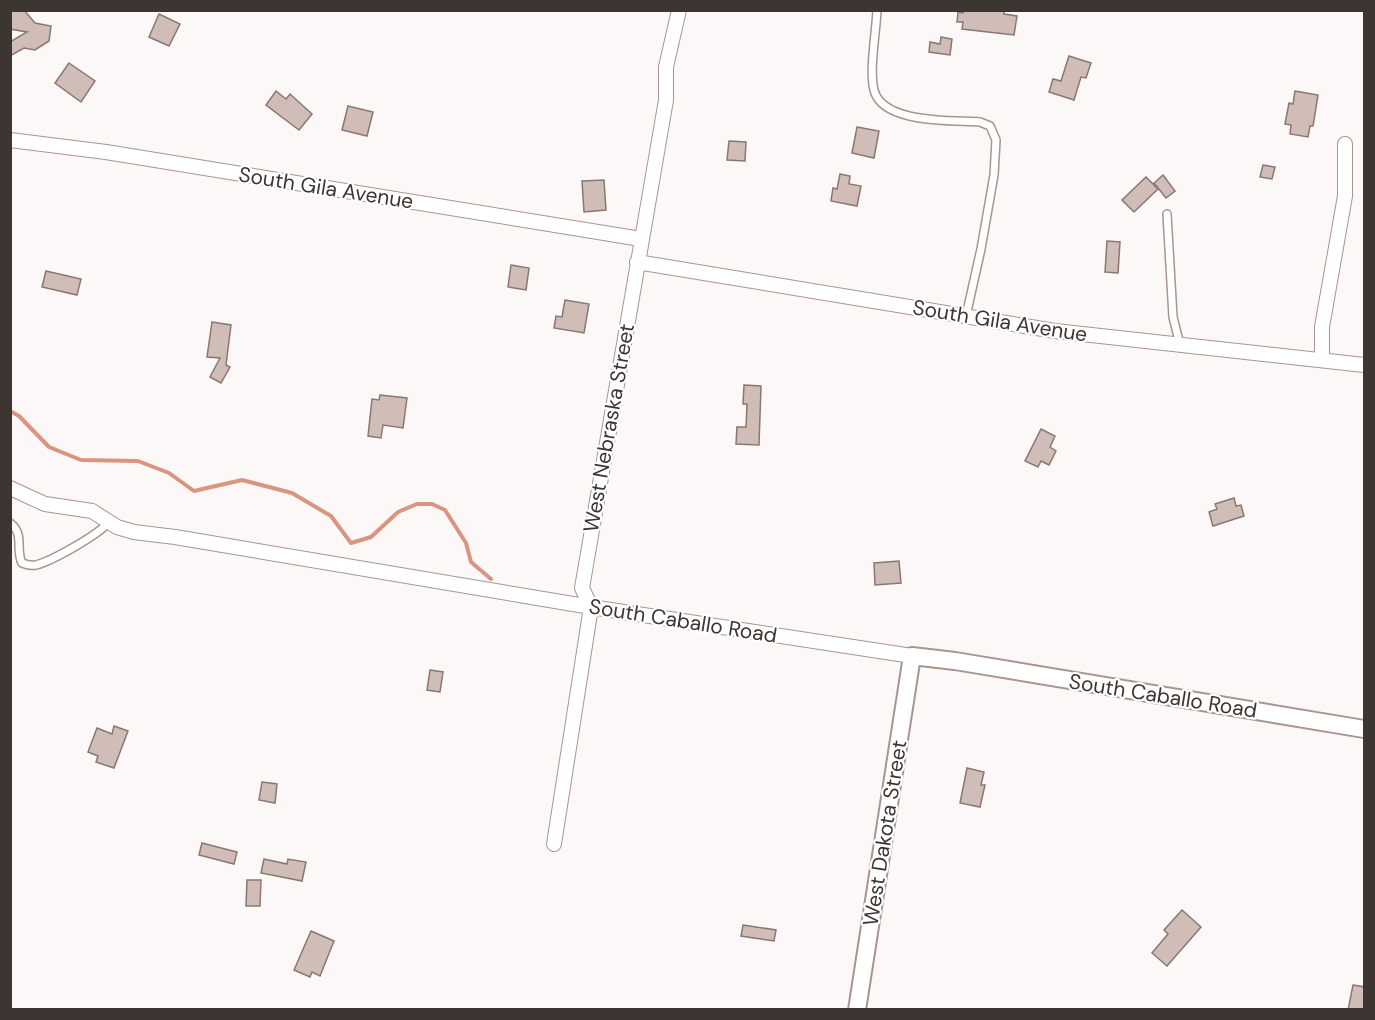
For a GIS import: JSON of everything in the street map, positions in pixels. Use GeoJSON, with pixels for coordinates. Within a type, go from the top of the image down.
{"type":"FeatureCollection","features":[{"type":"Feature","properties":{"kind":"street","name":"West Nebraska Street"},"geometry":{"type":"LineString","coordinates":[[554,844],[591,607],[582,588],[666,100],[666,67],[679,10]]}},
{"type":"Feature","properties":{"kind":"street","name":"South Gila Avenue"},"geometry":{"type":"LineString","coordinates":[[10,140],[106,152],[641,239]]}},
{"type":"Feature","properties":{"kind":"street"},"geometry":{"type":"LineString","coordinates":[[1322,359],[1322,327],[1345,196],[1345,144]]}},
{"type":"Feature","properties":{"kind":"street","name":"South Gila Avenue"},"geometry":{"type":"LineString","coordinates":[[637,262],[1055,331],[1365,365]]}},
{"type":"Feature","properties":{"kind":"street","name":"South Caballo Road"},"geometry":{"type":"LineString","coordinates":[[10,488],[45,504],[92,511],[108,522],[134,532],[591,607],[956,661],[1365,729]]}},
{"type":"Feature","properties":{"kind":"street","name":"West Dakota Street"},"geometry":{"type":"LineString","coordinates":[[857,1010],[912,656]]}},
{"type":"Feature","properties":{"kind":"lane"},"geometry":{"type":"LineString","coordinates":[[877,10],[873,76],[874,91],[879,102],[888,109],[905,116],[980,122],[990,126],[996,140],[994,175],[966,316]]}},
{"type":"Feature","properties":{"kind":"lane"},"geometry":{"type":"LineString","coordinates":[[1167,214],[1173,317],[1180,345]]}},
{"type":"Feature","properties":{"kind":"lane"},"geometry":{"type":"LineString","coordinates":[[10,523],[19,532],[22,563],[36,565],[97,534],[108,522]]}},
{"type":"Feature","properties":{"kind":"building"},"geometry":{"type":"Polygon","coordinates":[[[14,10],[24,10],[35,23],[51,26],[49,41],[35,50],[24,48],[10,56],[10,42],[27,32],[10,29],[10,13],[14,10]]]}},
{"type":"Feature","properties":{"kind":"building"},"geometry":{"type":"Polygon","coordinates":[[[964,10],[1004,10],[1004,14],[1017,16],[1014,35],[962,29],[963,22],[957,22],[958,12],[963,13],[964,10]]]}},
{"type":"Feature","properties":{"kind":"building"},"geometry":{"type":"Polygon","coordinates":[[[159,14],[180,24],[169,46],[149,37],[159,14]]]}},
{"type":"Feature","properties":{"kind":"building"},"geometry":{"type":"Polygon","coordinates":[[[941,37],[952,39],[950,55],[929,52],[930,42],[940,44],[941,37]]]}},
{"type":"Feature","properties":{"kind":"building"},"geometry":{"type":"Polygon","coordinates":[[[1069,56],[1091,63],[1086,78],[1081,77],[1074,100],[1049,92],[1053,79],[1061,81],[1069,56]]]}},
{"type":"Feature","properties":{"kind":"building"},"geometry":{"type":"Polygon","coordinates":[[[69,63],[95,81],[81,102],[55,83],[69,63]]]}},
{"type":"Feature","properties":{"kind":"building"},"geometry":{"type":"Polygon","coordinates":[[[276,91],[286,99],[290,94],[312,114],[299,130],[266,105],[276,91]]]}},
{"type":"Feature","properties":{"kind":"building"},"geometry":{"type":"Polygon","coordinates":[[[1295,91],[1318,95],[1313,126],[1310,126],[1308,137],[1290,134],[1291,125],[1285,124],[1289,103],[1293,104],[1295,91]]]}},
{"type":"Feature","properties":{"kind":"building"},"geometry":{"type":"Polygon","coordinates":[[[348,106],[373,112],[367,136],[342,130],[348,106]]]}},
{"type":"Feature","properties":{"kind":"building"},"geometry":{"type":"Polygon","coordinates":[[[857,127],[879,131],[874,158],[852,153],[857,127]]]}},
{"type":"Feature","properties":{"kind":"building"},"geometry":{"type":"Polygon","coordinates":[[[729,141],[746,142],[745,161],[727,160],[729,141]]]}},
{"type":"Feature","properties":{"kind":"building"},"geometry":{"type":"Polygon","coordinates":[[[1263,165],[1275,167],[1272,179],[1260,177],[1263,165]]]}},
{"type":"Feature","properties":{"kind":"building"},"geometry":{"type":"Polygon","coordinates":[[[840,174],[850,176],[849,184],[861,186],[857,206],[831,201],[833,188],[837,189],[840,174]]]}},
{"type":"Feature","properties":{"kind":"building"},"geometry":{"type":"Polygon","coordinates":[[[1163,175],[1175,191],[1166,198],[1154,183],[1163,175]]]}},
{"type":"Feature","properties":{"kind":"building"},"geometry":{"type":"Polygon","coordinates":[[[1146,177],[1158,189],[1134,212],[1122,200],[1146,177]]]}},
{"type":"Feature","properties":{"kind":"building"},"geometry":{"type":"Polygon","coordinates":[[[604,180],[606,210],[584,212],[582,181],[604,180]]]}},
{"type":"Feature","properties":{"kind":"building"},"geometry":{"type":"Polygon","coordinates":[[[1107,241],[1120,242],[1118,273],[1105,272],[1107,241]]]}},
{"type":"Feature","properties":{"kind":"building"},"geometry":{"type":"Polygon","coordinates":[[[511,265],[529,268],[526,290],[508,287],[511,265]]]}},
{"type":"Feature","properties":{"kind":"building"},"geometry":{"type":"Polygon","coordinates":[[[46,271],[81,279],[77,295],[42,287],[46,271]]]}},
{"type":"Feature","properties":{"kind":"building"},"geometry":{"type":"Polygon","coordinates":[[[565,300],[589,304],[584,333],[554,328],[556,316],[562,317],[565,300]]]}},
{"type":"Feature","properties":{"kind":"building"},"geometry":{"type":"Polygon","coordinates":[[[212,322],[231,325],[226,365],[230,367],[221,383],[210,377],[220,358],[207,357],[212,322]]]}},
{"type":"Feature","properties":{"kind":"building"},"geometry":{"type":"Polygon","coordinates":[[[744,385],[761,386],[759,445],[736,444],[737,427],[746,427],[747,404],[743,404],[744,385]]]}},
{"type":"Feature","properties":{"kind":"building"},"geometry":{"type":"Polygon","coordinates":[[[380,395],[407,398],[403,428],[383,425],[381,438],[368,436],[372,399],[379,400],[380,395]]]}},
{"type":"Feature","properties":{"kind":"building"},"geometry":{"type":"Polygon","coordinates":[[[1041,429],[1055,436],[1050,447],[1056,451],[1049,465],[1041,461],[1038,467],[1025,461],[1041,429]]]}},
{"type":"Feature","properties":{"kind":"building"},"geometry":{"type":"Polygon","coordinates":[[[1234,498],[1236,506],[1241,505],[1244,516],[1213,526],[1209,512],[1217,509],[1215,504],[1234,498]]]}},
{"type":"Feature","properties":{"kind":"building"},"geometry":{"type":"Polygon","coordinates":[[[899,561],[901,583],[875,585],[874,563],[899,561]]]}},
{"type":"Feature","properties":{"kind":"building"},"geometry":{"type":"Polygon","coordinates":[[[430,670],[443,672],[440,692],[427,690],[430,670]]]}},
{"type":"Feature","properties":{"kind":"building"},"geometry":{"type":"Polygon","coordinates":[[[114,726],[128,731],[114,768],[96,762],[98,756],[88,752],[97,728],[112,734],[114,726]]]}},
{"type":"Feature","properties":{"kind":"building"},"geometry":{"type":"Polygon","coordinates":[[[967,768],[984,772],[981,785],[985,785],[980,807],[960,803],[967,768]]]}},
{"type":"Feature","properties":{"kind":"building"},"geometry":{"type":"Polygon","coordinates":[[[262,782],[277,784],[275,803],[259,800],[262,782]]]}},
{"type":"Feature","properties":{"kind":"building"},"geometry":{"type":"Polygon","coordinates":[[[202,843],[237,852],[234,864],[199,855],[202,843]]]}},
{"type":"Feature","properties":{"kind":"building"},"geometry":{"type":"Polygon","coordinates":[[[264,859],[287,864],[288,859],[306,862],[302,881],[261,873],[264,859]]]}},
{"type":"Feature","properties":{"kind":"building"},"geometry":{"type":"Polygon","coordinates":[[[247,880],[261,880],[260,906],[246,906],[247,880]]]}},
{"type":"Feature","properties":{"kind":"building"},"geometry":{"type":"Polygon","coordinates":[[[1182,910],[1201,927],[1167,966],[1152,953],[1168,934],[1164,930],[1182,910]]]}},
{"type":"Feature","properties":{"kind":"building"},"geometry":{"type":"Polygon","coordinates":[[[743,925],[776,930],[774,941],[741,936],[743,925]]]}},
{"type":"Feature","properties":{"kind":"building"},"geometry":{"type":"Polygon","coordinates":[[[311,931],[334,941],[320,976],[312,972],[310,977],[294,970],[311,931]]]}},
{"type":"Feature","properties":{"kind":"building"},"geometry":{"type":"Polygon","coordinates":[[[1353,985],[1365,987],[1365,1010],[1348,1010],[1353,985]]]}},
{"type":"Feature","properties":{"kind":"waterway"},"geometry":{"type":"LineString","coordinates":[[10,411],[19,416],[49,447],[81,460],[138,461],[169,473],[194,491],[242,480],[292,493],[331,516],[351,543],[371,537],[398,512],[417,504],[432,504],[445,510],[466,543],[471,562],[491,579]]}}]}
